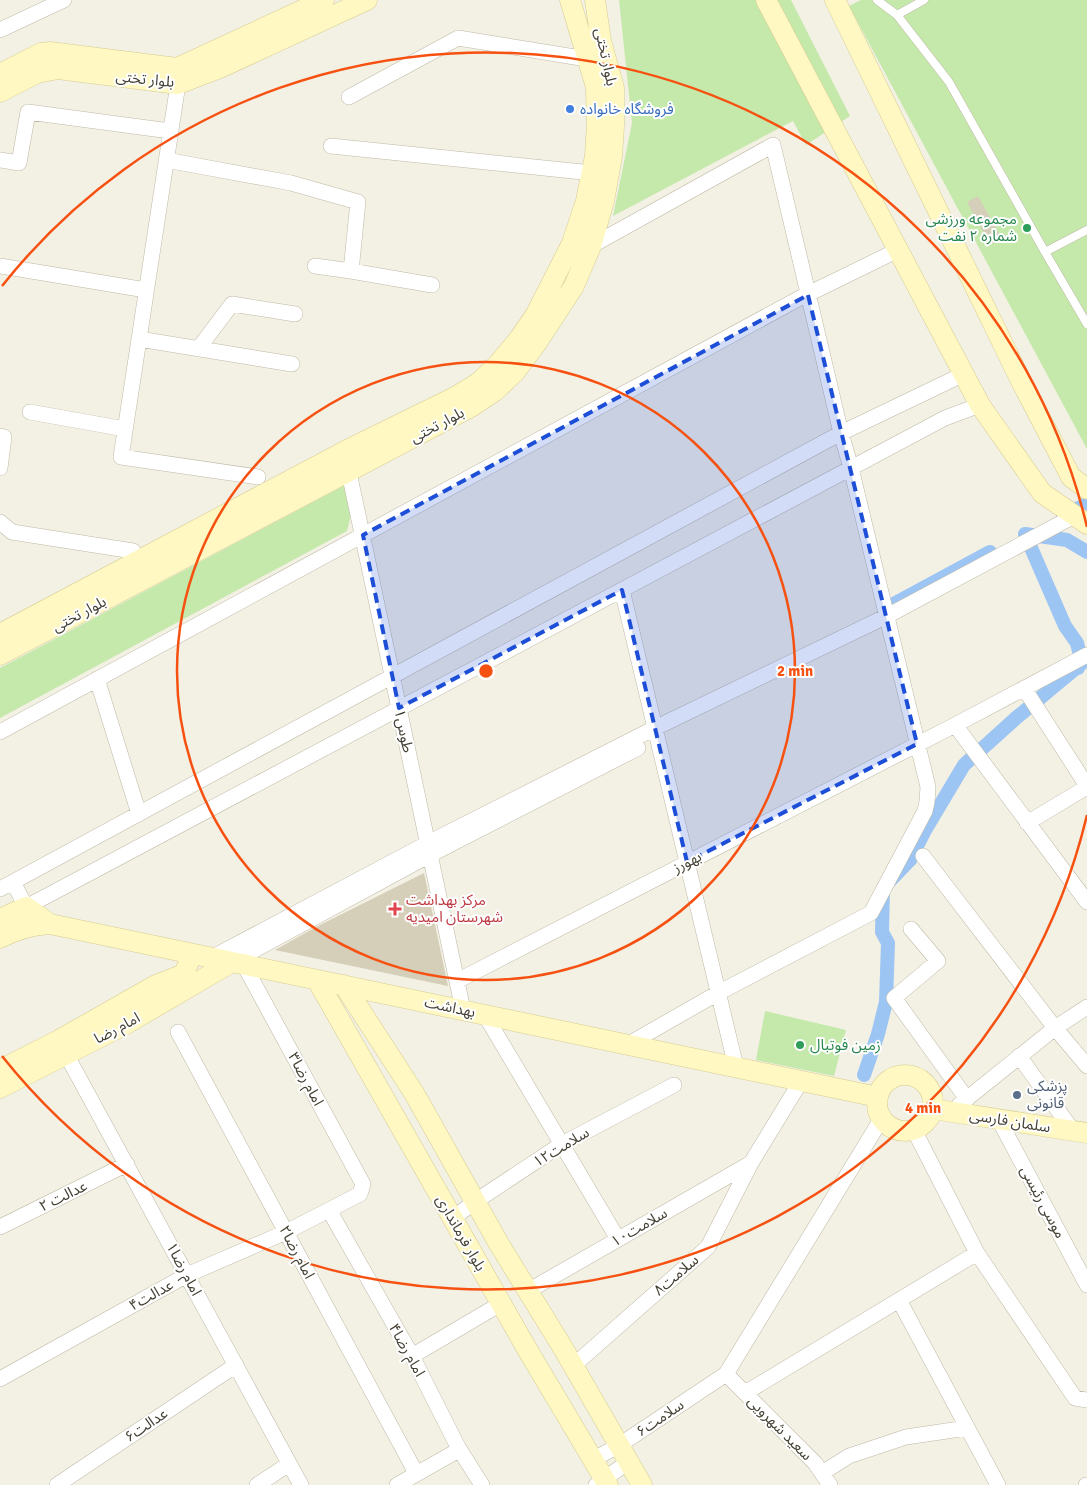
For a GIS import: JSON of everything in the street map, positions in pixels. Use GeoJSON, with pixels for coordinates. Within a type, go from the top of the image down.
{"type":"FeatureCollection","features":[{"type":"Feature","properties":{"kind":"street"},"geometry":{"type":"LineString","coordinates":[[0,30],[64,0]]}},
{"type":"Feature","properties":{"kind":"street","name":"بلوار تختی"},"geometry":{"type":"LineString","coordinates":[[0,74],[41,53],[50,52],[177,76],[324,0]]}},
{"type":"Feature","properties":{"kind":"street","name":"بلوار تختی"},"geometry":{"type":"LineString","coordinates":[[0,92],[37,73],[58,69],[177,76],[220,68],[367,0]]}},
{"type":"Feature","properties":{"kind":"street","name":"بلوار تختی"},"geometry":{"type":"LineString","coordinates":[[0,634],[345,451],[455,396],[478,383],[498,364],[519,340],[536,314],[572,243],[586,201],[592,173],[597,124],[596,87],[570,0]]}},
{"type":"Feature","properties":{"kind":"street","name":"بلوار تختی"},"geometry":{"type":"LineString","coordinates":[[0,655],[471,407],[495,391],[515,372],[574,286],[591,246],[604,201],[612,156],[614,88],[601,41],[595,0]]}},
{"type":"Feature","properties":{"kind":"street"},"geometry":{"type":"LineString","coordinates":[[202,956],[429,849],[887,616],[1082,520],[1042,493],[980,405],[766,0]]}},
{"type":"Feature","properties":{"kind":"street"},"geometry":{"type":"LineString","coordinates":[[834,0],[1027,392],[1072,477],[1087,489]]}},
{"type":"Feature","properties":{"kind":"street"},"geometry":{"type":"LineString","coordinates":[[349,97],[458,38],[587,58]]}},
{"type":"Feature","properties":{"kind":"street"},"geometry":{"type":"LineString","coordinates":[[177,76],[121,457],[258,477]]}},
{"type":"Feature","properties":{"kind":"street"},"geometry":{"type":"LineString","coordinates":[[0,160],[19,163],[28,112],[170,131]]}},
{"type":"Feature","properties":{"kind":"street"},"geometry":{"type":"LineString","coordinates":[[591,246],[773,145],[928,787],[925,811],[871,912],[718,993],[627,1045]]}},
{"type":"Feature","properties":{"kind":"street"},"geometry":{"type":"LineString","coordinates":[[331,146],[592,173]]}},
{"type":"Feature","properties":{"kind":"street"},"geometry":{"type":"LineString","coordinates":[[166,160],[291,182],[358,202],[351,271]]}},
{"type":"Feature","properties":{"kind":"street"},"geometry":{"type":"LineString","coordinates":[[0,732],[808,294],[898,250]]}},
{"type":"Feature","properties":{"kind":"street"},"geometry":{"type":"LineString","coordinates":[[0,266],[146,290]]}},
{"type":"Feature","properties":{"kind":"street"},"geometry":{"type":"LineString","coordinates":[[315,266],[432,285]]}},
{"type":"Feature","properties":{"kind":"street"},"geometry":{"type":"LineString","coordinates":[[198,349],[232,304],[296,314]]}},
{"type":"Feature","properties":{"kind":"street"},"geometry":{"type":"LineString","coordinates":[[139,339],[292,364]]}},
{"type":"Feature","properties":{"kind":"street"},"geometry":{"type":"LineString","coordinates":[[26,907],[7,885],[841,433],[964,374]]}},
{"type":"Feature","properties":{"kind":"street"},"geometry":{"type":"LineString","coordinates":[[0,919],[26,907],[945,418],[980,405]]}},
{"type":"Feature","properties":{"kind":"street"},"geometry":{"type":"LineString","coordinates":[[30,412],[125,429]]}},
{"type":"Feature","properties":{"kind":"street"},"geometry":{"type":"LineString","coordinates":[[0,436],[4,437],[0,468]]}},
{"type":"Feature","properties":{"kind":"street","name":"طوس۱"},"geometry":{"type":"LineString","coordinates":[[345,451],[463,1010]]}},
{"type":"Feature","properties":{"kind":"street"},"geometry":{"type":"LineString","coordinates":[[0,522],[12,532],[133,551]]}},
{"type":"Feature","properties":{"kind":"street"},"geometry":{"type":"LineString","coordinates":[[622,590],[736,1067]]}},
{"type":"Feature","properties":{"kind":"street","name":"بهورز"},"geometry":{"type":"LineString","coordinates":[[457,982],[1087,655]]}},
{"type":"Feature","properties":{"kind":"street"},"geometry":{"type":"LineString","coordinates":[[96,680],[138,814]]}},
{"type":"Feature","properties":{"kind":"street"},"geometry":{"type":"LineString","coordinates":[[1024,688],[1087,786],[1027,823]]}},
{"type":"Feature","properties":{"kind":"street"},"geometry":{"type":"LineString","coordinates":[[955,725],[1087,902]]}},
{"type":"Feature","properties":{"kind":"street"},"geometry":{"type":"LineString","coordinates":[[238,964],[429,849]]}},
{"type":"Feature","properties":{"kind":"street"},"geometry":{"type":"LineString","coordinates":[[923,856],[1055,1028],[1087,1066]]}},
{"type":"Feature","properties":{"kind":"street","name":"بهداشت"},"geometry":{"type":"LineString","coordinates":[[26,907],[50,924],[878,1097]]}},
{"type":"Feature","properties":{"kind":"street"},"geometry":{"type":"LineString","coordinates":[[0,938],[31,925],[50,924]]}},
{"type":"Feature","properties":{"kind":"street"},"geometry":{"type":"LineString","coordinates":[[912,929],[938,961],[894,998],[967,1099]]}},
{"type":"Feature","properties":{"kind":"street","name":"امام رضا"},"geometry":{"type":"LineString","coordinates":[[0,1070],[59,1040],[156,985],[184,974],[202,956]]}},
{"type":"Feature","properties":{"kind":"street","name":"امام رضا"},"geometry":{"type":"LineString","coordinates":[[0,1088],[238,964]]}},
{"type":"Feature","properties":{"kind":"street","name":"امام رضا۳"},"geometry":{"type":"LineString","coordinates":[[238,964],[363,1184],[360,1194]]}},
{"type":"Feature","properties":{"kind":"street","name":"بلوار فرمانداری"},"geometry":{"type":"LineString","coordinates":[[317,980],[592,1460],[603,1483]]}},
{"type":"Feature","properties":{"kind":"street","name":"بلوار فرمانداری"},"geometry":{"type":"LineString","coordinates":[[344,985],[414,1093],[642,1485]]}},
{"type":"Feature","properties":{"kind":"street"},"geometry":{"type":"LineString","coordinates":[[942,1110],[933,1102],[929,1088],[918,1078],[911,1076],[897,1076],[890,1079],[880,1090],[878,1097],[877,1104],[882,1118],[892,1128],[906,1131],[914,1130],[942,1110],[967,1099],[1055,1028],[1087,1007]]}},
{"type":"Feature","properties":{"kind":"street"},"geometry":{"type":"LineString","coordinates":[[485,1015],[618,1239]]}},
{"type":"Feature","properties":{"kind":"street","name":"امام رضا۲"},"geometry":{"type":"LineString","coordinates":[[178,1032],[416,1473]]}},
{"type":"Feature","properties":{"kind":"street","name":"امام رضا۱"},"geometry":{"type":"LineString","coordinates":[[66,1054],[300,1485]]}},
{"type":"Feature","properties":{"kind":"street"},"geometry":{"type":"LineString","coordinates":[[1019,1056],[1080,1132]]}},
{"type":"Feature","properties":{"kind":"street","name":"سلامت۸"},"geometry":{"type":"LineString","coordinates":[[573,1366],[708,1247],[751,1163],[801,1081]]}},
{"type":"Feature","properties":{"kind":"street","name":"سلامت۱۲"},"geometry":{"type":"LineString","coordinates":[[453,1218],[562,1144],[674,1085]]}},
{"type":"Feature","properties":{"kind":"street","name":"سلمان فارسی"},"geometry":{"type":"LineString","coordinates":[[942,1110],[1080,1132]]}},
{"type":"Feature","properties":{"kind":"street"},"geometry":{"type":"LineString","coordinates":[[726,1374],[882,1118]]}},
{"type":"Feature","properties":{"kind":"street","name":"موسی رئیسی"},"geometry":{"type":"LineString","coordinates":[[999,1120],[1087,1285]]}},
{"type":"Feature","properties":{"kind":"street"},"geometry":{"type":"LineString","coordinates":[[914,1130],[977,1253],[1075,1398],[1087,1400]]}},
{"type":"Feature","properties":{"kind":"street","name":"سلامت۱۰"},"geometry":{"type":"LineString","coordinates":[[528,1291],[751,1163]]}},
{"type":"Feature","properties":{"kind":"street","name":"عدالت ۲"},"geometry":{"type":"LineString","coordinates":[[0,1227],[127,1164]]}},
{"type":"Feature","properties":{"kind":"street","name":"عدالت۴"},"geometry":{"type":"LineString","coordinates":[[0,1379],[187,1275],[286,1232],[360,1194]]}},
{"type":"Feature","properties":{"kind":"street","name":"امام رضا۴"},"geometry":{"type":"LineString","coordinates":[[329,1210],[412,1356],[458,1447],[482,1485]]}},
{"type":"Feature","properties":{"kind":"street"},"geometry":{"type":"LineString","coordinates":[[745,1392],[977,1253]]}},
{"type":"Feature","properties":{"kind":"street"},"geometry":{"type":"LineString","coordinates":[[899,1300],[998,1485]]}},
{"type":"Feature","properties":{"kind":"street"},"geometry":{"type":"LineString","coordinates":[[412,1356],[502,1303]]}},
{"type":"Feature","properties":{"kind":"street","name":"عدالت۶"},"geometry":{"type":"LineString","coordinates":[[57,1485],[236,1366]]}},
{"type":"Feature","properties":{"kind":"street","name":"سعید شهرویی"},"geometry":{"type":"LineString","coordinates":[[726,1374],[815,1463],[826,1479]]}},
{"type":"Feature","properties":{"kind":"street","name":"سلامت۶"},"geometry":{"type":"LineString","coordinates":[[592,1460],[623,1454],[726,1374]]}},
{"type":"Feature","properties":{"kind":"street"},"geometry":{"type":"LineString","coordinates":[[826,1479],[849,1456],[906,1437],[967,1428]]}},
{"type":"Feature","properties":{"kind":"street"},"geometry":{"type":"LineString","coordinates":[[397,1485],[456,1451],[458,1447]]}},
{"type":"Feature","properties":{"kind":"street"},"geometry":{"type":"LineString","coordinates":[[603,1483],[623,1454]]}},
{"type":"Feature","properties":{"kind":"street"},"geometry":{"type":"LineString","coordinates":[[257,1485],[289,1464]]}},
{"type":"Feature","properties":{"kind":"lane"},"geometry":{"type":"LineString","coordinates":[[877,0],[897,15],[950,82],[1087,324]]}},
{"type":"Feature","properties":{"kind":"lane"},"geometry":{"type":"LineString","coordinates":[[897,15],[924,0]]}},
{"type":"Feature","properties":{"kind":"lane"},"geometry":{"type":"LineString","coordinates":[[1045,252],[1087,230]]}},
{"type":"Feature","properties":{"kind":"highlighted area"},"geometry":{"type":"Polygon","coordinates":[[[808,295],[917,744],[687,862],[622,590],[399,708],[363,535],[808,295]]]}},
{"type":"Feature","properties":{"kind":"green space"},"geometry":{"type":"Polygon","coordinates":[[[619,0],[791,0],[850,116],[806,145],[793,121],[613,216],[632,123],[619,0]]]}},
{"type":"Feature","properties":{"kind":"green space","name":"مجموعه ورزشی شماره ۲ نفت"},"geometry":{"type":"Polygon","coordinates":[[[861,0],[1087,0],[1087,449],[849,6],[861,0]]]}},
{"type":"Feature","properties":{"kind":"green space"},"geometry":{"type":"Polygon","coordinates":[[[351,482],[354,503],[347,531],[0,718],[0,668],[351,482]]]}},
{"type":"Feature","properties":{"kind":"green space","name":"زمین فوتبال"},"geometry":{"type":"Polygon","coordinates":[[[765,1011],[846,1030],[834,1076],[756,1060],[765,1011]]]}},
{"type":"Feature","properties":{"kind":"building"},"geometry":{"type":"Polygon","coordinates":[[[978,196],[1002,239],[990,245],[967,202],[978,196]]]}},
{"type":"Feature","properties":{"kind":"building","name":"مرکز بهداشت شهرستان امیدیه"},"geometry":{"type":"Polygon","coordinates":[[[424,873],[448,986],[275,950],[316,927],[424,873]]]}},
{"type":"Feature","properties":{"kind":"waterway"},"geometry":{"type":"LineString","coordinates":[[1063,515],[1087,504]]}},
{"type":"Feature","properties":{"kind":"waterway"},"geometry":{"type":"LineString","coordinates":[[1078,668],[1080,655],[1077,643],[1065,626],[1025,534],[1067,540],[1087,552]]}},
{"type":"Feature","properties":{"kind":"waterway"},"geometry":{"type":"LineString","coordinates":[[892,605],[990,552]]}},
{"type":"Feature","properties":{"kind":"waterway"},"geometry":{"type":"LineString","coordinates":[[864,1075],[878,1034],[886,1002],[888,943],[882,932],[883,888],[910,860],[924,832],[964,765],[1016,718],[1087,659]]}},
{"type":"Feature","properties":{"kind":"place","name":"فروشگاه خانواده"},"geometry":{"type":"Point","coordinates":[570,109]}},
{"type":"Feature","properties":{"kind":"place","name":"مجموعه ورزشی شماره ۲ نفت"},"geometry":{"type":"Point","coordinates":[1027,228]}},
{"type":"Feature","properties":{"kind":"place","name":"مرکز بهداشت شهرستان امیدیه"},"geometry":{"type":"Point","coordinates":[395,909]}},
{"type":"Feature","properties":{"kind":"place","name":"زمین فوتبال"},"geometry":{"type":"Point","coordinates":[800,1045]}},
{"type":"Feature","properties":{"kind":"place","name":"پزشکی قانونی"},"geometry":{"type":"Point","coordinates":[1017,1095]}}]}
